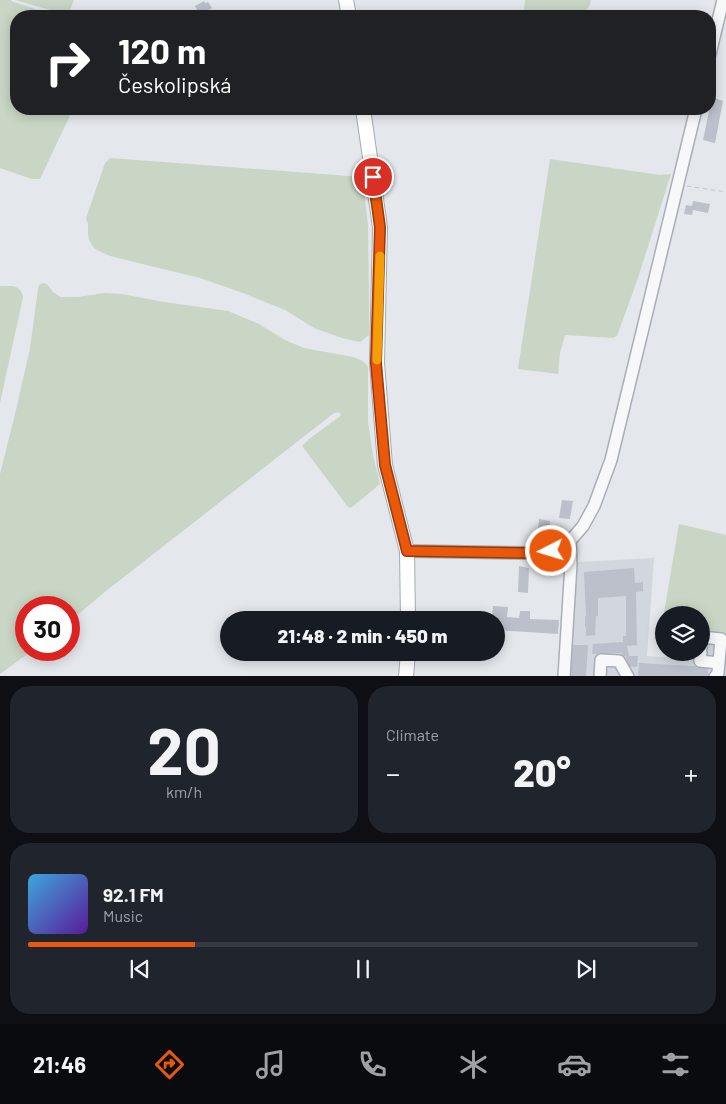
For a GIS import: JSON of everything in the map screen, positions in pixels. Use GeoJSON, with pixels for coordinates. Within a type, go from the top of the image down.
{"type":"FeatureCollection","features":[{"type":"Feature","properties":{"kind":"main road"},"geometry":{"type":"LineString","coordinates":[[363,115],[380,227],[376,363],[385,465],[407,551],[408,611]]}},
{"type":"Feature","properties":{"kind":"main road"},"geometry":{"type":"LineString","coordinates":[[406,676],[407,661]]}},
{"type":"Feature","properties":{"kind":"street"},"geometry":{"type":"LineString","coordinates":[[716,29],[723,0]]}},
{"type":"Feature","properties":{"kind":"street"},"geometry":{"type":"LineString","coordinates":[[407,551],[528,553],[551,551],[570,541],[583,526],[594,506],[610,460],[695,115]]}},
{"type":"Feature","properties":{"kind":"street"},"geometry":{"type":"LineString","coordinates":[[564,676],[571,564],[570,541]]}},
{"type":"Feature","properties":{"kind":"street"},"geometry":{"type":"LineString","coordinates":[[710,638],[721,639],[718,673],[715,676]]}},
{"type":"Feature","properties":{"kind":"street"},"geometry":{"type":"LineString","coordinates":[[600,676],[601,660],[619,661],[628,676]]}},
{"type":"Feature","properties":{"kind":"street"},"geometry":{"type":"LineString","coordinates":[[700,661],[719,663]]}},
{"type":"Feature","properties":{"kind":"path"},"geometry":{"type":"LineString","coordinates":[[678,184],[726,192]]}},
{"type":"Feature","properties":{"kind":"shaded area"},"geometry":{"type":"Polygon","coordinates":[[[654,558],[647,656],[655,657],[655,661],[710,661],[710,635],[726,636],[726,676],[570,676],[578,562],[654,558]]]}},
{"type":"Feature","properties":{"kind":"green space"},"geometry":{"type":"Polygon","coordinates":[[[0,0],[11,0],[38,10],[10,10],[10,115],[70,115],[40,179],[32,179],[0,168],[0,0]]]}},
{"type":"Feature","properties":{"kind":"green space"},"geometry":{"type":"Polygon","coordinates":[[[15,0],[74,0],[70,10],[50,10],[15,0]]]}},
{"type":"Feature","properties":{"kind":"green space"},"geometry":{"type":"Polygon","coordinates":[[[525,0],[591,0],[586,10],[524,10],[525,0]]]}},
{"type":"Feature","properties":{"kind":"green space"},"geometry":{"type":"Polygon","coordinates":[[[110,158],[362,177],[368,224],[369,335],[360,342],[342,338],[314,328],[285,310],[243,293],[200,278],[110,256],[94,248],[89,240],[86,218],[105,163],[110,158]]]}},
{"type":"Feature","properties":{"kind":"green space"},"geometry":{"type":"Polygon","coordinates":[[[550,159],[660,175],[671,174],[638,278],[617,336],[613,338],[565,335],[560,353],[558,374],[518,369],[550,159]]]}},
{"type":"Feature","properties":{"kind":"green space"},"geometry":{"type":"Polygon","coordinates":[[[47,284],[53,292],[61,297],[78,297],[105,293],[122,294],[228,311],[259,324],[285,340],[304,348],[361,360],[368,367],[368,422],[380,484],[351,508],[348,507],[302,446],[341,415],[339,412],[334,413],[80,613],[80,596],[15,596],[15,661],[18,661],[0,674],[0,474],[30,348],[39,285],[47,284]]]}},
{"type":"Feature","properties":{"kind":"green space"},"geometry":{"type":"Polygon","coordinates":[[[0,286],[18,288],[23,297],[0,403],[0,286]]]}},
{"type":"Feature","properties":{"kind":"green space"},"geometry":{"type":"Polygon","coordinates":[[[679,524],[726,535],[726,635],[710,632],[710,606],[665,606],[679,524]]]}},
{"type":"Feature","properties":{"kind":"building"},"geometry":{"type":"Polygon","coordinates":[[[204,1],[205,3],[208,2],[212,8],[209,10],[197,10],[195,6],[204,1]]]}},
{"type":"Feature","properties":{"kind":"building"},"geometry":{"type":"Polygon","coordinates":[[[716,98],[723,101],[715,143],[703,140],[708,115],[716,115],[716,98]]]}},
{"type":"Feature","properties":{"kind":"building"},"geometry":{"type":"Polygon","coordinates":[[[693,201],[710,204],[708,213],[693,210],[692,215],[684,214],[686,205],[692,206],[693,201]]]}},
{"type":"Feature","properties":{"kind":"building"},"geometry":{"type":"Polygon","coordinates":[[[562,500],[573,501],[570,519],[559,518],[562,500]]]}},
{"type":"Feature","properties":{"kind":"building"},"geometry":{"type":"Polygon","coordinates":[[[539,519],[550,521],[549,530],[538,530],[539,519]]]}},
{"type":"Feature","properties":{"kind":"building"},"geometry":{"type":"Polygon","coordinates":[[[519,566],[529,568],[528,593],[518,592],[519,566]]]}},
{"type":"Feature","properties":{"kind":"building"},"geometry":{"type":"Polygon","coordinates":[[[634,568],[635,583],[643,582],[643,591],[636,592],[637,645],[627,646],[629,656],[638,656],[637,667],[626,666],[626,656],[623,656],[622,653],[592,654],[593,644],[623,642],[623,636],[626,636],[626,596],[598,598],[595,635],[586,636],[585,627],[584,572],[634,568]]]}},
{"type":"Feature","properties":{"kind":"building"},"geometry":{"type":"Polygon","coordinates":[[[493,606],[508,607],[507,617],[519,618],[520,611],[530,611],[530,619],[559,620],[558,634],[505,631],[505,611],[493,611],[493,606]]]}},
{"type":"Feature","properties":{"kind":"building"},"geometry":{"type":"Polygon","coordinates":[[[571,645],[588,645],[586,676],[569,676],[571,645]]]}},
{"type":"Feature","properties":{"kind":"building"},"geometry":{"type":"Polygon","coordinates":[[[639,663],[708,667],[708,676],[638,676],[639,663]]]}},
{"type":"Feature","properties":{"kind":"slow traffic"},"geometry":{"type":"LineString","coordinates":[[377,360],[380,256]]}},
{"type":"Feature","properties":{"kind":"route"},"geometry":{"type":"LineString","coordinates":[[373,177],[380,227],[376,363],[385,465],[407,551],[528,553],[551,551]]}}]}
